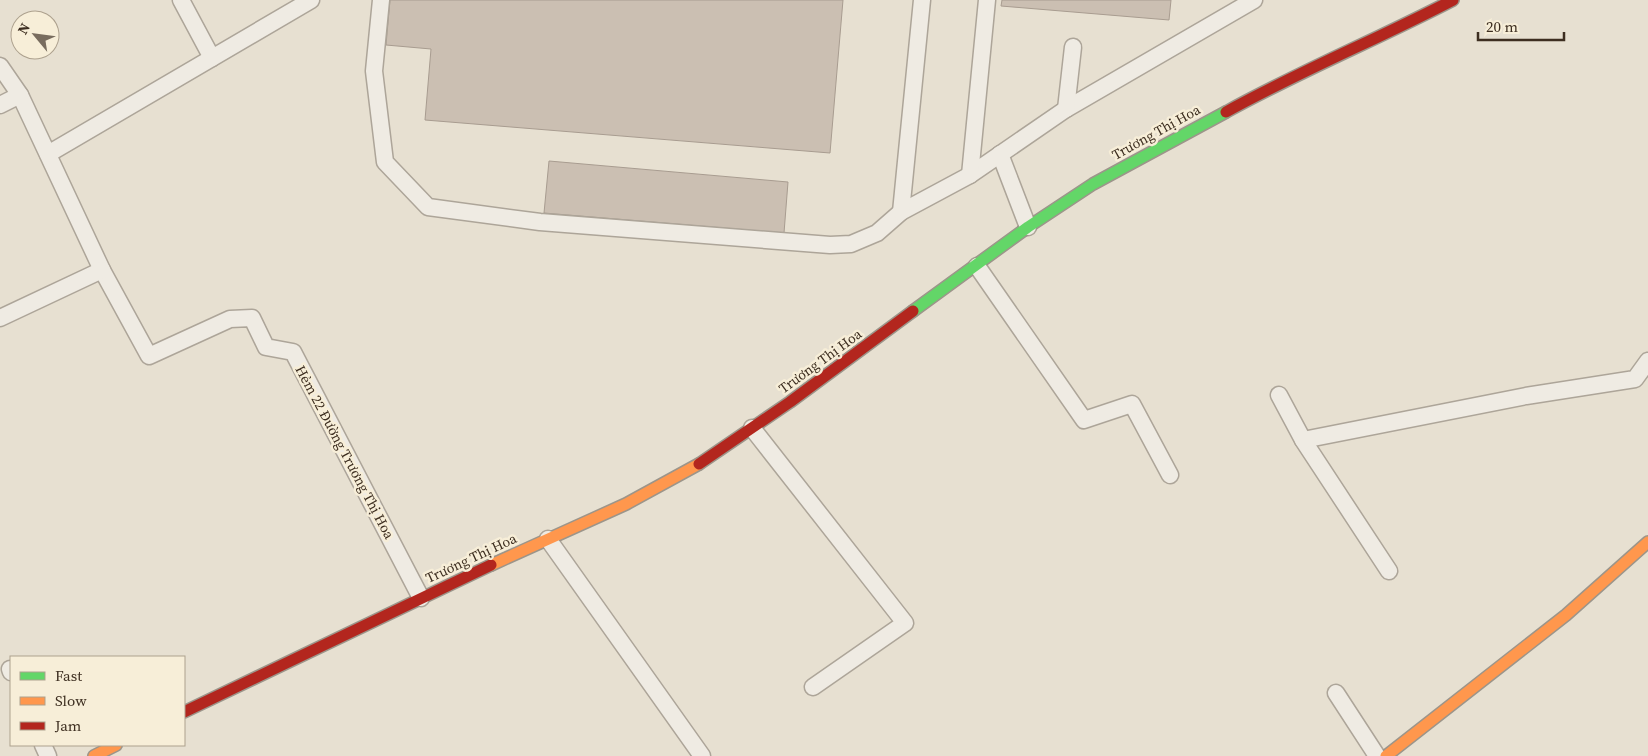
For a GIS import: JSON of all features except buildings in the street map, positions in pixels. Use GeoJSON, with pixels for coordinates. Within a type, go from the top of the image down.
{"type":"FeatureCollection","features":[{"type":"Feature","properties":{"kind":"street","name":"Trương Thị Hoa"},"geometry":{"type":"LineString","coordinates":[[185,712],[421,598],[651,491],[692,468],[752,428],[977,266],[1028,227],[1092,184],[1263,91],[1454,0]]}},
{"type":"Feature","properties":{"kind":"street"},"geometry":{"type":"LineString","coordinates":[[1386,756],[1566,615],[1648,542]]}},
{"type":"Feature","properties":{"kind":"street"},"geometry":{"type":"LineString","coordinates":[[94,756],[114,746]]}},
{"type":"Feature","properties":{"kind":"lane"},"geometry":{"type":"LineString","coordinates":[[181,0],[212,58]]}},
{"type":"Feature","properties":{"kind":"lane"},"geometry":{"type":"LineString","coordinates":[[48,154],[311,0]]}},
{"type":"Feature","properties":{"kind":"lane"},"geometry":{"type":"LineString","coordinates":[[382,0],[374,71],[385,162],[428,207],[540,222],[830,245],[851,244],[877,233],[901,212],[970,174],[1066,109],[1254,0]]}},
{"type":"Feature","properties":{"kind":"lane"},"geometry":{"type":"LineString","coordinates":[[901,212],[922,0]]}},
{"type":"Feature","properties":{"kind":"lane"},"geometry":{"type":"LineString","coordinates":[[970,174],[987,0]]}},
{"type":"Feature","properties":{"kind":"lane"},"geometry":{"type":"LineString","coordinates":[[1066,109],[1073,47]]}},
{"type":"Feature","properties":{"kind":"lane"},"geometry":{"type":"LineString","coordinates":[[0,66],[20,95],[102,270],[0,318]]}},
{"type":"Feature","properties":{"kind":"lane"},"geometry":{"type":"LineString","coordinates":[[0,105],[20,95]]}},
{"type":"Feature","properties":{"kind":"lane"},"geometry":{"type":"LineString","coordinates":[[1000,154],[1028,227]]}},
{"type":"Feature","properties":{"kind":"lane"},"geometry":{"type":"LineString","coordinates":[[977,266],[1084,420],[1132,404],[1170,475]]}},
{"type":"Feature","properties":{"kind":"lane","name":"Hẻm 22 Đường Trương Thị Hoa"},"geometry":{"type":"LineString","coordinates":[[102,270],[149,356],[230,319],[252,318],[266,347],[293,352],[421,598]]}},
{"type":"Feature","properties":{"kind":"lane"},"geometry":{"type":"LineString","coordinates":[[1303,440],[1526,396],[1635,379],[1648,361]]}},
{"type":"Feature","properties":{"kind":"lane"},"geometry":{"type":"LineString","coordinates":[[1278,395],[1303,440],[1389,571]]}},
{"type":"Feature","properties":{"kind":"lane"},"geometry":{"type":"LineString","coordinates":[[752,428],[905,623],[813,687]]}},
{"type":"Feature","properties":{"kind":"lane"},"geometry":{"type":"LineString","coordinates":[[548,539],[702,756]]}},
{"type":"Feature","properties":{"kind":"lane"},"geometry":{"type":"LineString","coordinates":[[1336,693],[1377,756]]}},
{"type":"Feature","properties":{"kind":"traffic: fast"},"geometry":{"type":"LineString","coordinates":[[913,311],[1028,227],[1093,184],[1226,112]]}},
{"type":"Feature","properties":{"kind":"traffic: slow"},"geometry":{"type":"LineString","coordinates":[[491,565],[626,504],[699,464]]}},
{"type":"Feature","properties":{"kind":"traffic: slow"},"geometry":{"type":"LineString","coordinates":[[1386,756],[1566,615],[1648,542]]}},
{"type":"Feature","properties":{"kind":"traffic: slow"},"geometry":{"type":"LineString","coordinates":[[94,756],[114,746]]}},
{"type":"Feature","properties":{"kind":"traffic: jam"},"geometry":{"type":"LineString","coordinates":[[1226,112],[1453,0]]}},
{"type":"Feature","properties":{"kind":"traffic: jam"},"geometry":{"type":"LineString","coordinates":[[699,464],[790,402],[913,311]]}},
{"type":"Feature","properties":{"kind":"traffic: jam"},"geometry":{"type":"LineString","coordinates":[[185,712],[491,565]]}}]}
